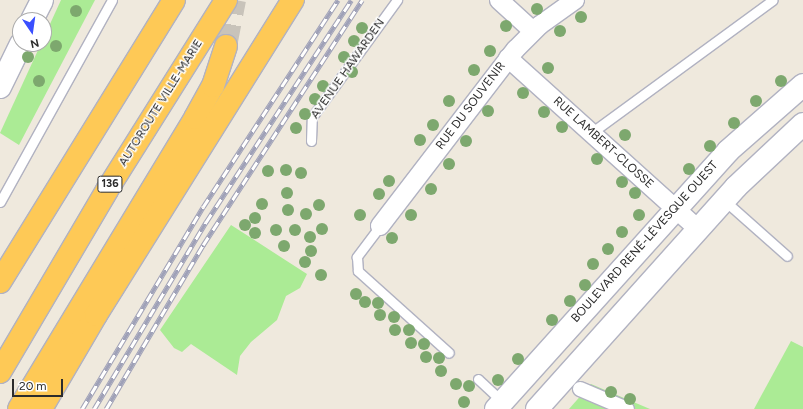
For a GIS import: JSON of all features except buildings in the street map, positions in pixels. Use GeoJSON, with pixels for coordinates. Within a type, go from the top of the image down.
{"type":"FeatureCollection","features":[{"type":"Feature","properties":{"kind":"highway"},"geometry":{"type":"LineString","coordinates":[[0,282],[174,0]]}},
{"type":"Feature","properties":{"kind":"highway","name":"AUTOROUTE VILLE-MARIE"},"geometry":{"type":"LineString","coordinates":[[0,372],[107,190],[226,0]]}},
{"type":"Feature","properties":{"kind":"highway"},"geometry":{"type":"LineString","coordinates":[[42,409],[112,288],[293,0]]}},
{"type":"Feature","properties":{"kind":"highway"},"geometry":{"type":"LineString","coordinates":[[19,409],[195,118],[213,86],[226,46]]}},
{"type":"Feature","properties":{"kind":"main road"},"geometry":{"type":"LineString","coordinates":[[36,12],[42,0]]}},
{"type":"Feature","properties":{"kind":"main road"},"geometry":{"type":"LineString","coordinates":[[0,87],[17,52]]}},
{"type":"Feature","properties":{"kind":"main road","name":"BOULEVARD RENÉ-LÉVESQUE OUEST"},"geometry":{"type":"LineString","coordinates":[[499,405],[675,209],[746,133],[803,85]]}},
{"type":"Feature","properties":{"kind":"main road"},"geometry":{"type":"LineString","coordinates":[[537,409],[724,200],[803,124]]}},
{"type":"Feature","properties":{"kind":"street"},"geometry":{"type":"LineString","coordinates":[[499,0],[533,31]]}},
{"type":"Feature","properties":{"kind":"street","name":"RUE DU SOUVENIR"},"geometry":{"type":"LineString","coordinates":[[380,226],[508,58],[533,31],[575,0]]}},
{"type":"Feature","properties":{"kind":"street","name":"RUE LAMBERT-CLOSSE"},"geometry":{"type":"LineString","coordinates":[[508,58],[698,229]]}},
{"type":"Feature","properties":{"kind":"street"},"geometry":{"type":"LineString","coordinates":[[580,389],[627,409]]}},
{"type":"Feature","properties":{"kind":"lane"},"geometry":{"type":"LineString","coordinates":[[0,202],[112,0]]}},
{"type":"Feature","properties":{"kind":"lane","name":"AVENUE HAWARDEN"},"geometry":{"type":"LineString","coordinates":[[311,141],[312,117],[397,0]]}},
{"type":"Feature","properties":{"kind":"lane"},"geometry":{"type":"LineString","coordinates":[[592,133],[772,0]]}},
{"type":"Feature","properties":{"kind":"lane"},"geometry":{"type":"LineString","coordinates":[[724,200],[787,256]]}},
{"type":"Feature","properties":{"kind":"lane"},"geometry":{"type":"LineString","coordinates":[[380,226],[357,257],[360,275],[449,353]]}},
{"type":"Feature","properties":{"kind":"lane"},"geometry":{"type":"LineString","coordinates":[[478,379],[499,405]]}},
{"type":"Feature","properties":{"kind":"green space"},"geometry":{"type":"Polygon","coordinates":[[[61,0],[95,0],[19,145],[0,133],[37,52],[52,52],[52,20],[61,0]]]}},
{"type":"Feature","properties":{"kind":"green space"},"geometry":{"type":"Polygon","coordinates":[[[231,225],[307,274],[300,288],[286,296],[277,320],[251,342],[240,356],[237,375],[191,344],[182,352],[174,348],[160,330],[231,225]]]}},
{"type":"Feature","properties":{"kind":"green space"},"geometry":{"type":"Polygon","coordinates":[[[791,341],[803,347],[803,409],[754,409],[791,341]]]}},
{"type":"Feature","properties":{"kind":"green space"},"geometry":{"type":"Polygon","coordinates":[[[591,384],[650,409],[569,409],[591,384]]]}},
{"type":"Feature","properties":{"kind":"tunnel"},"geometry":{"type":"LineString","coordinates":[[226,46],[235,0]]}},
{"type":"Feature","properties":{"kind":"railway"},"geometry":{"type":"LineString","coordinates":[[82,409],[203,207],[338,0]]}},
{"type":"Feature","properties":{"kind":"railway"},"geometry":{"type":"LineString","coordinates":[[94,409],[206,222],[351,0]]}},
{"type":"Feature","properties":{"kind":"railway"},"geometry":{"type":"LineString","coordinates":[[106,409],[203,245],[362,0]]}}]}
